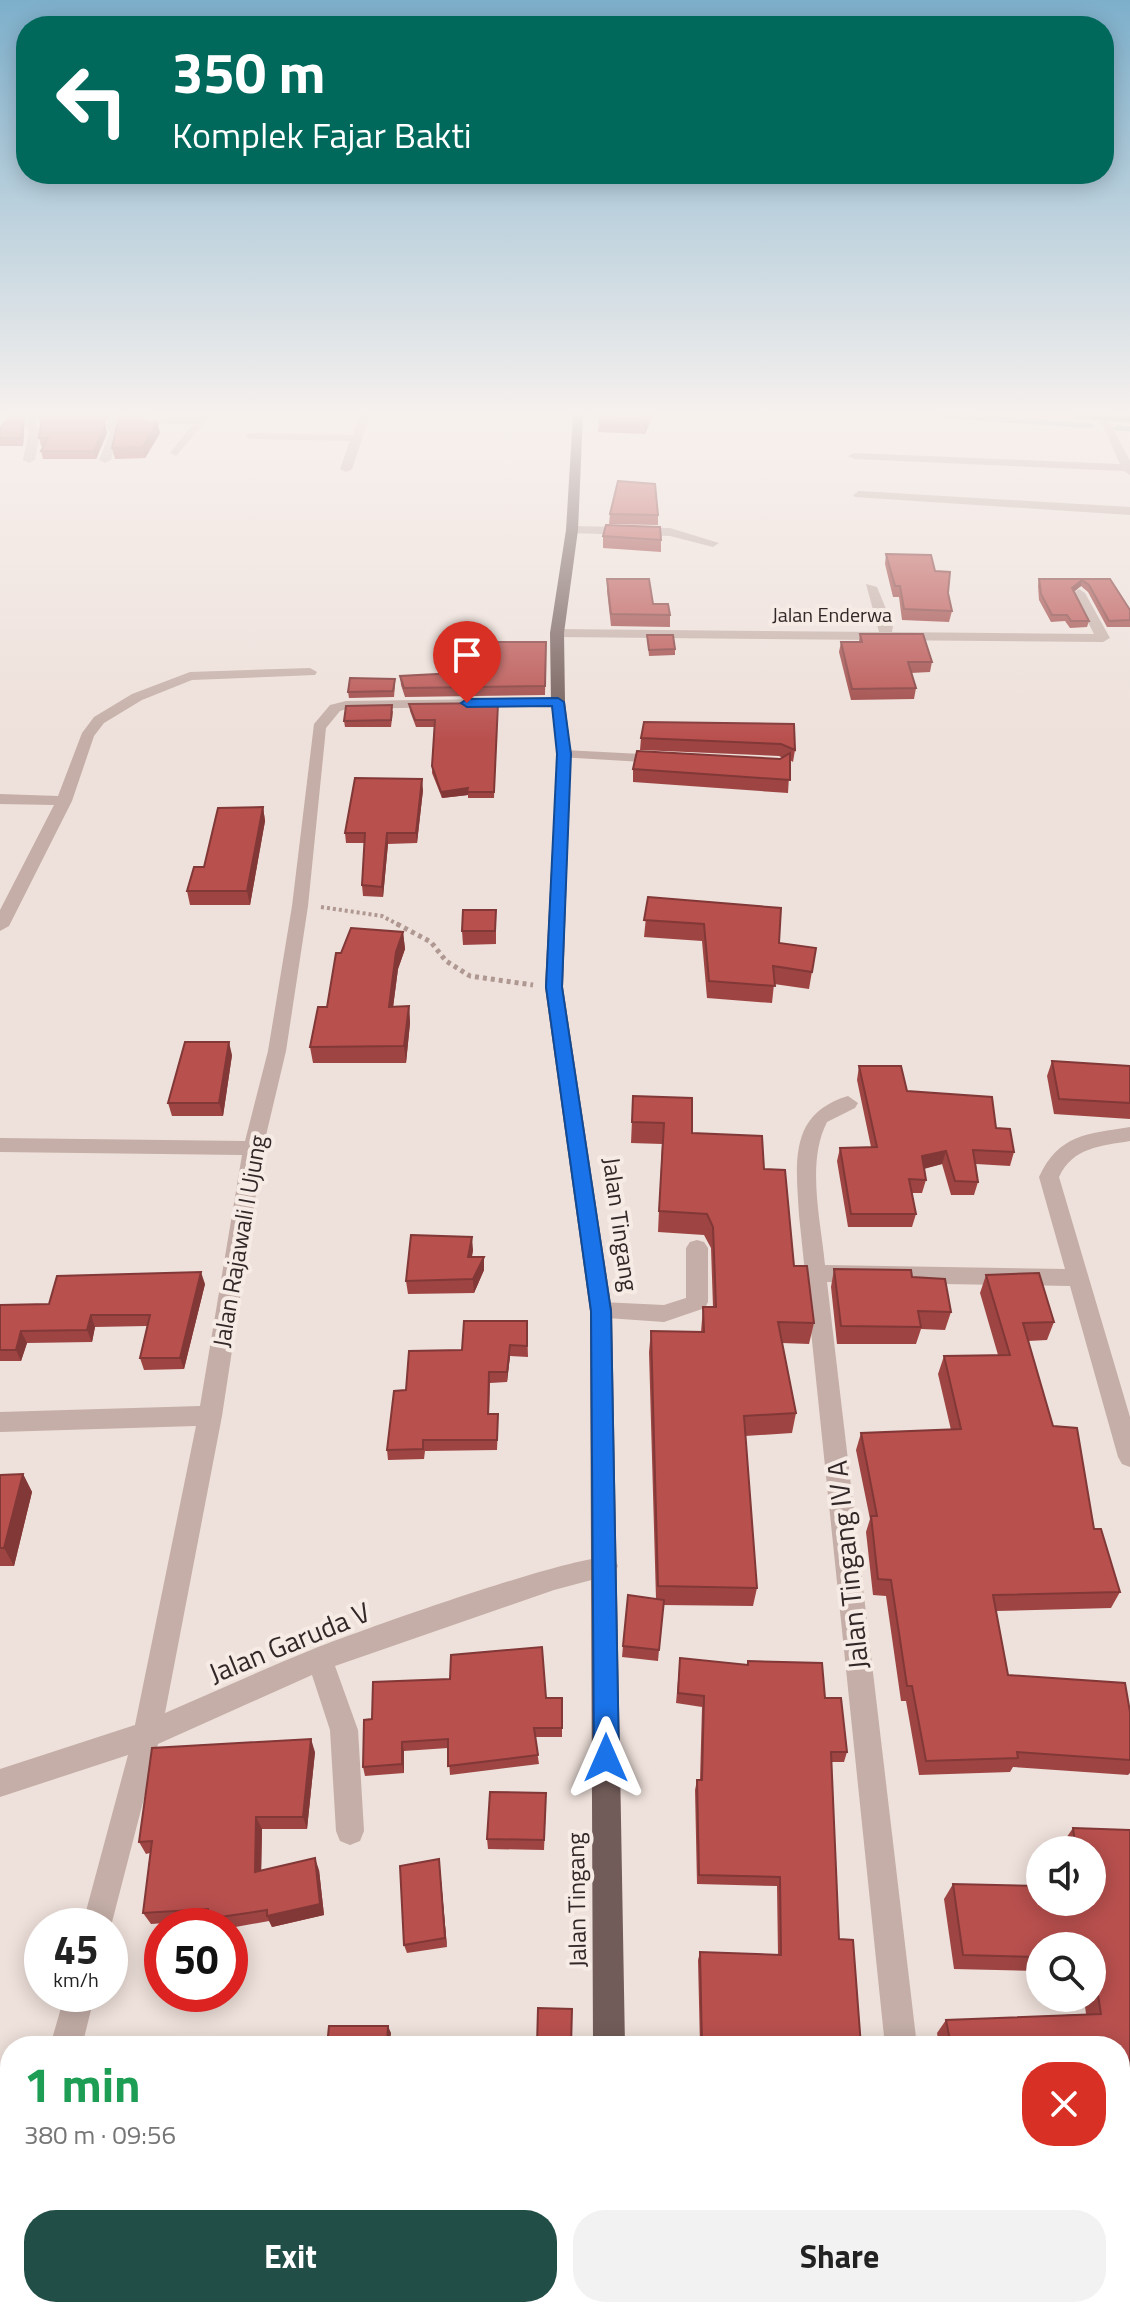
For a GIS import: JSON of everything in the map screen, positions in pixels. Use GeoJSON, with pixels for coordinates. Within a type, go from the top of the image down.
{"type":"FeatureCollection","features":[{"type":"Feature","properties":{"kind":"main road","name":"Jalan Tingang"},"geometry":{"type":"LineString","coordinates":[[572,523],[557,633],[558,702],[564,754],[554,987],[601,1311],[609,2036]]}},
{"type":"Feature","properties":{"kind":"street"},"geometry":{"type":"LineString","coordinates":[[572,530],[670,532],[713,543]]}},
{"type":"Feature","properties":{"kind":"street"},"geometry":{"type":"LineString","coordinates":[[871,587],[886,626],[885,634]]}},
{"type":"Feature","properties":{"kind":"street","name":"Jalan Enderwa"},"geometry":{"type":"LineString","coordinates":[[557,633],[1103,638],[1079,593]]}},
{"type":"Feature","properties":{"kind":"street"},"geometry":{"type":"LineString","coordinates":[[0,926],[64,801],[87,736],[99,720],[171,681],[190,676],[310,672]]}},
{"type":"Feature","properties":{"kind":"street","name":"Jalan Rajawali I Ujung"},"geometry":{"type":"LineString","coordinates":[[102,1908],[147,1735],[210,1416],[253,1148],[277,1051],[300,906],[319,727],[328,714],[346,705],[558,702]]}},
{"type":"Feature","properties":{"kind":"street"},"geometry":{"type":"LineString","coordinates":[[564,754],[672,759]]}},
{"type":"Feature","properties":{"kind":"street"},"geometry":{"type":"LineString","coordinates":[[0,799],[64,801]]}},
{"type":"Feature","properties":{"kind":"street","name":"Jalan Tingang IV A"},"geometry":{"type":"LineString","coordinates":[[848,1103],[821,1116],[808,1141],[815,1273],[900,2036]]}},
{"type":"Feature","properties":{"kind":"street"},"geometry":{"type":"LineString","coordinates":[[1130,1134],[1076,1144],[1055,1158],[1049,1177],[1130,1457]]}},
{"type":"Feature","properties":{"kind":"street"},"geometry":{"type":"LineString","coordinates":[[0,1145],[253,1148]]}},
{"type":"Feature","properties":{"kind":"street"},"geometry":{"type":"LineString","coordinates":[[601,1311],[669,1313],[687,1310],[697,1302],[697,1248]]}},
{"type":"Feature","properties":{"kind":"street"},"geometry":{"type":"LineString","coordinates":[[815,1273],[1077,1278]]}},
{"type":"Feature","properties":{"kind":"street"},"geometry":{"type":"LineString","coordinates":[[0,1422],[210,1416]]}},
{"type":"Feature","properties":{"kind":"street","name":"Jalan Garuda V"},"geometry":{"type":"LineString","coordinates":[[0,1783],[147,1735],[319,1659],[554,1578],[605,1566]]}},
{"type":"Feature","properties":{"kind":"street"},"geometry":{"type":"LineString","coordinates":[[319,1659],[344,1730],[350,1831]]}},
{"type":"Feature","properties":{"kind":"street"},"geometry":{"type":"LineString","coordinates":[[69,2036],[75,2012]]}},
{"type":"Feature","properties":{"kind":"path"},"geometry":{"type":"LineString","coordinates":[[300,906],[382,916],[431,942],[446,961],[470,976],[554,987]]}},
{"type":"Feature","properties":{"kind":"building"},"geometry":{"type":"Polygon","coordinates":[[[606,525],[660,527],[661,540],[603,536],[606,525]]]}},
{"type":"Feature","properties":{"kind":"building"},"geometry":{"type":"Polygon","coordinates":[[[886,554],[931,555],[935,571],[950,572],[948,593],[952,611],[904,609],[900,586],[895,586],[886,554]]]}},
{"type":"Feature","properties":{"kind":"building"},"geometry":{"type":"Polygon","coordinates":[[[607,579],[649,579],[653,604],[668,604],[670,615],[611,614],[607,579]]]}},
{"type":"Feature","properties":{"kind":"building"},"geometry":{"type":"Polygon","coordinates":[[[1039,579],[1110,579],[1130,610],[1130,620],[1109,621],[1089,585],[1082,580],[1072,588],[1089,621],[1071,621],[1067,615],[1052,615],[1041,594],[1039,579]]]}},
{"type":"Feature","properties":{"kind":"building"},"geometry":{"type":"Polygon","coordinates":[[[860,634],[923,634],[932,662],[908,662],[916,688],[852,689],[841,642],[862,642],[860,634]]]}},
{"type":"Feature","properties":{"kind":"building"},"geometry":{"type":"Polygon","coordinates":[[[647,635],[673,635],[675,649],[649,650],[647,635]]]}},
{"type":"Feature","properties":{"kind":"building"},"geometry":{"type":"Polygon","coordinates":[[[478,642],[546,642],[545,686],[404,688],[400,676],[475,672],[478,642]]]}},
{"type":"Feature","properties":{"kind":"building"},"geometry":{"type":"Polygon","coordinates":[[[350,678],[395,679],[393,691],[348,692],[350,678]]]}},
{"type":"Feature","properties":{"kind":"building"},"geometry":{"type":"Polygon","coordinates":[[[498,703],[494,792],[467,792],[468,788],[441,792],[432,766],[435,720],[415,720],[409,704],[498,703]]]}},
{"type":"Feature","properties":{"kind":"building"},"geometry":{"type":"Polygon","coordinates":[[[392,705],[391,720],[344,721],[346,706],[392,705]]]}},
{"type":"Feature","properties":{"kind":"building"},"geometry":{"type":"Polygon","coordinates":[[[644,722],[794,724],[795,750],[781,744],[641,738],[644,722]]]}},
{"type":"Feature","properties":{"kind":"building"},"geometry":{"type":"Polygon","coordinates":[[[637,751],[780,759],[790,753],[790,780],[633,769],[637,751]]]}},
{"type":"Feature","properties":{"kind":"building"},"geometry":{"type":"Polygon","coordinates":[[[355,778],[422,779],[416,833],[387,833],[382,887],[362,885],[365,833],[345,833],[355,778]]]}},
{"type":"Feature","properties":{"kind":"building"},"geometry":{"type":"Polygon","coordinates":[[[263,807],[247,891],[187,891],[194,867],[204,867],[218,808],[263,807]]]}},
{"type":"Feature","properties":{"kind":"building"},"geometry":{"type":"Polygon","coordinates":[[[648,897],[781,908],[779,943],[816,948],[812,972],[773,966],[775,986],[709,981],[704,924],[644,920],[648,897]]]}},
{"type":"Feature","properties":{"kind":"building"},"geometry":{"type":"Polygon","coordinates":[[[463,910],[496,910],[495,931],[462,931],[463,910]]]}},
{"type":"Feature","properties":{"kind":"building"},"geometry":{"type":"Polygon","coordinates":[[[351,928],[403,932],[396,952],[389,1007],[409,1006],[404,1046],[310,1047],[318,1007],[327,1007],[336,953],[341,953],[351,928]]]}},
{"type":"Feature","properties":{"kind":"building"},"geometry":{"type":"Polygon","coordinates":[[[185,1042],[229,1042],[219,1103],[168,1103],[185,1042]]]}},
{"type":"Feature","properties":{"kind":"building"},"geometry":{"type":"Polygon","coordinates":[[[1052,1061],[1130,1066],[1130,1103],[1059,1099],[1052,1061]]]}},
{"type":"Feature","properties":{"kind":"building"},"geometry":{"type":"Polygon","coordinates":[[[859,1066],[901,1066],[907,1091],[992,1097],[996,1128],[1010,1129],[1014,1152],[973,1150],[978,1182],[955,1181],[946,1151],[922,1156],[926,1180],[909,1179],[916,1214],[851,1214],[840,1148],[877,1147],[859,1066]]]}},
{"type":"Feature","properties":{"kind":"building"},"geometry":{"type":"Polygon","coordinates":[[[633,1096],[692,1098],[692,1133],[762,1136],[764,1169],[785,1170],[794,1266],[807,1266],[814,1323],[778,1322],[796,1413],[744,1416],[757,1588],[658,1586],[651,1331],[704,1332],[703,1307],[716,1307],[713,1227],[707,1214],[659,1211],[664,1123],[632,1122],[633,1096]]]}},
{"type":"Feature","properties":{"kind":"building"},"geometry":{"type":"Polygon","coordinates":[[[411,1235],[472,1237],[468,1257],[484,1257],[473,1279],[406,1281],[411,1235]]]}},
{"type":"Feature","properties":{"kind":"building"},"geometry":{"type":"Polygon","coordinates":[[[834,1269],[911,1270],[912,1277],[945,1279],[951,1312],[918,1311],[921,1327],[841,1326],[834,1269]]]}},
{"type":"Feature","properties":{"kind":"building"},"geometry":{"type":"Polygon","coordinates":[[[201,1272],[180,1358],[140,1358],[150,1315],[91,1315],[87,1330],[21,1331],[16,1350],[0,1350],[0,1305],[49,1304],[57,1276],[201,1272]]]}},
{"type":"Feature","properties":{"kind":"building"},"geometry":{"type":"Polygon","coordinates":[[[1039,1273],[1054,1322],[1023,1323],[1053,1426],[1077,1428],[1094,1529],[1101,1529],[1120,1592],[993,1595],[1008,1675],[1125,1683],[1130,1712],[1130,1760],[1017,1752],[1018,1758],[926,1761],[912,1686],[907,1686],[891,1580],[878,1579],[871,1516],[877,1516],[861,1433],[961,1429],[944,1356],[1010,1355],[986,1275],[1039,1273]]]}},
{"type":"Feature","properties":{"kind":"building"},"geometry":{"type":"Polygon","coordinates":[[[464,1321],[527,1321],[527,1346],[510,1345],[507,1372],[489,1372],[488,1414],[498,1414],[497,1440],[423,1440],[423,1449],[387,1450],[394,1391],[406,1390],[409,1351],[462,1350],[464,1321]]]}},
{"type":"Feature","properties":{"kind":"building"},"geometry":{"type":"Polygon","coordinates":[[[23,1474],[4,1548],[0,1548],[0,1475],[23,1474]]]}},
{"type":"Feature","properties":{"kind":"building"},"geometry":{"type":"Polygon","coordinates":[[[628,1595],[664,1600],[659,1650],[623,1646],[628,1595]]]}},
{"type":"Feature","properties":{"kind":"building"},"geometry":{"type":"Polygon","coordinates":[[[542,1647],[546,1698],[562,1698],[562,1728],[534,1728],[538,1755],[448,1766],[448,1739],[402,1742],[402,1764],[363,1767],[364,1720],[372,1719],[373,1682],[450,1679],[451,1655],[542,1647]]]}},
{"type":"Feature","properties":{"kind":"building"},"geometry":{"type":"Polygon","coordinates":[[[680,1658],[748,1665],[748,1661],[822,1663],[825,1698],[841,1698],[847,1752],[831,1752],[839,1939],[853,1940],[860,2036],[702,2036],[700,1952],[781,1955],[780,1877],[699,1875],[697,1780],[702,1780],[704,1696],[678,1693],[680,1658]]]}},
{"type":"Feature","properties":{"kind":"building"},"geometry":{"type":"Polygon","coordinates":[[[311,1739],[303,1817],[256,1817],[255,1872],[315,1858],[320,1904],[267,1916],[267,1910],[248,1913],[248,1908],[144,1908],[143,1913],[152,1841],[139,1842],[152,1748],[311,1739]]]}},
{"type":"Feature","properties":{"kind":"building"},"geometry":{"type":"Polygon","coordinates":[[[490,1792],[546,1793],[544,1840],[487,1839],[490,1792]]]}},
{"type":"Feature","properties":{"kind":"building"},"geometry":{"type":"Polygon","coordinates":[[[1073,1828],[1130,1830],[1130,2036],[949,2036],[946,2020],[1106,2012],[1106,1932],[1026,1932],[1026,1957],[963,1955],[953,1884],[1026,1886],[1026,1916],[1106,1916],[1106,1836],[1074,1836],[1073,1828]]]}},
{"type":"Feature","properties":{"kind":"building"},"geometry":{"type":"Polygon","coordinates":[[[439,1859],[445,1938],[404,1945],[400,1866],[439,1859]]]}},
{"type":"Feature","properties":{"kind":"building"},"geometry":{"type":"Polygon","coordinates":[[[538,2008],[572,2009],[571,2036],[537,2036],[538,2008]]]}},
{"type":"Feature","properties":{"kind":"building"},"geometry":{"type":"Polygon","coordinates":[[[329,2026],[388,2026],[388,2036],[328,2036],[329,2026]]]}},
{"type":"Feature","properties":{"kind":"route"},"geometry":{"type":"LineString","coordinates":[[467,703],[558,702],[564,754],[554,987],[601,1311],[606,1758]]}}]}
